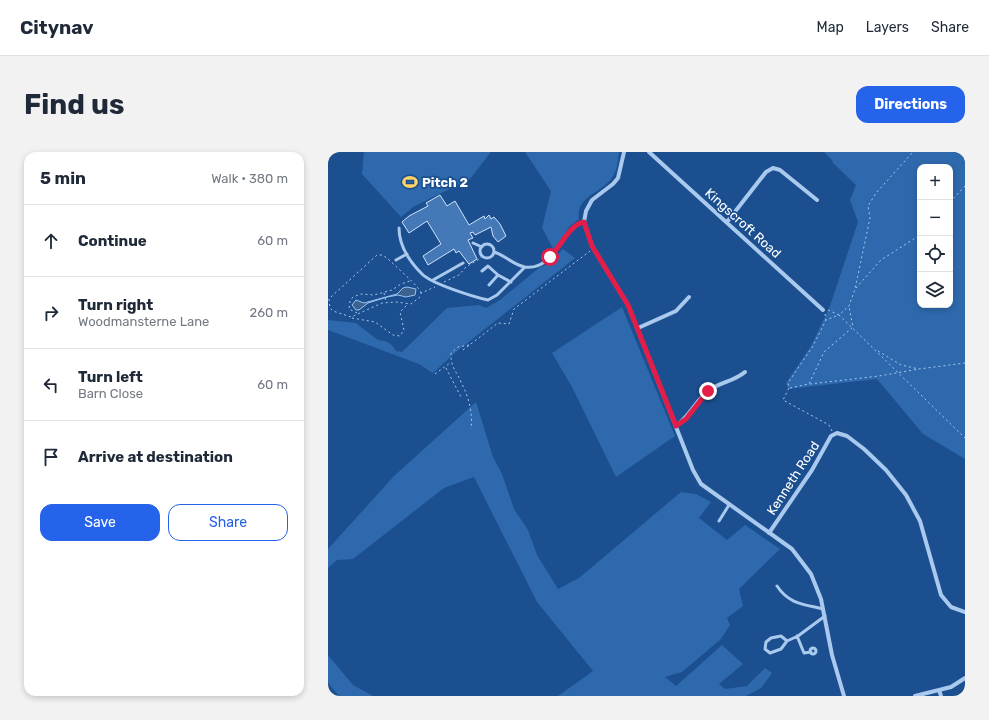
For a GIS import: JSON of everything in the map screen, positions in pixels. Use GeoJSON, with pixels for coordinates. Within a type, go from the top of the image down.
{"type":"FeatureCollection","features":[{"type":"Feature","properties":{"kind":"street"},"geometry":{"type":"LineString","coordinates":[[624,152],[618,178],[613,184],[592,200],[586,211],[584,222],[594,249],[628,305],[693,470],[701,484],[792,549],[809,571],[816,584],[825,616],[832,655],[844,696]]}},
{"type":"Feature","properties":{"kind":"street","name":"Kingscroft Road"},"geometry":{"type":"LineString","coordinates":[[649,152],[823,310]]}},
{"type":"Feature","properties":{"kind":"street"},"geometry":{"type":"LineString","coordinates":[[727,222],[766,172],[773,168],[780,170],[817,200]]}},
{"type":"Feature","properties":{"kind":"street"},"geometry":{"type":"LineString","coordinates":[[638,328],[676,311],[689,297]]}},
{"type":"Feature","properties":{"kind":"street"},"geometry":{"type":"LineString","coordinates":[[676,426],[686,419],[708,391],[736,380],[745,372]]}},
{"type":"Feature","properties":{"kind":"street"},"geometry":{"type":"LineString","coordinates":[[834,434],[846,436],[864,449],[886,470],[906,495],[920,521],[941,595],[951,607],[965,612]]}},
{"type":"Feature","properties":{"kind":"street","name":"Kenneth Road"},"geometry":{"type":"LineString","coordinates":[[769,533],[834,434]]}},
{"type":"Feature","properties":{"kind":"street"},"geometry":{"type":"LineString","coordinates":[[915,696],[958,684],[965,678]]}},
{"type":"Feature","properties":{"kind":"street"},"geometry":{"type":"LineString","coordinates":[[940,690],[941,696]]}},
{"type":"Feature","properties":{"kind":"lane"},"geometry":{"type":"LineString","coordinates":[[399,228],[402,248],[423,275],[475,297],[488,300],[497,295],[525,267],[543,262],[559,248],[571,229],[578,223],[584,222]]}},
{"type":"Feature","properties":{"kind":"lane"},"geometry":{"type":"LineString","coordinates":[[473,243],[482,247]]}},
{"type":"Feature","properties":{"kind":"lane"},"geometry":{"type":"LineString","coordinates":[[482,247],[486,244],[490,244],[493,247],[494,252],[525,267]]}},
{"type":"Feature","properties":{"kind":"lane"},"geometry":{"type":"LineString","coordinates":[[482,247],[482,255],[488,258],[492,256],[494,252]]}},
{"type":"Feature","properties":{"kind":"lane"},"geometry":{"type":"LineString","coordinates":[[396,260],[407,254]]}},
{"type":"Feature","properties":{"kind":"lane"},"geometry":{"type":"LineString","coordinates":[[433,280],[463,263]]}},
{"type":"Feature","properties":{"kind":"lane"},"geometry":{"type":"LineString","coordinates":[[482,271],[488,266],[498,275],[511,282]]}},
{"type":"Feature","properties":{"kind":"lane"},"geometry":{"type":"LineString","coordinates":[[489,285],[498,275]]}},
{"type":"Feature","properties":{"kind":"lane"},"geometry":{"type":"LineString","coordinates":[[719,521],[729,505]]}},
{"type":"Feature","properties":{"kind":"lane"},"geometry":{"type":"LineString","coordinates":[[777,586],[790,600],[823,609]]}},
{"type":"Feature","properties":{"kind":"lane"},"geometry":{"type":"LineString","coordinates":[[787,641],[781,636],[771,638],[766,642],[765,649],[768,652],[774,653],[785,647],[787,641],[797,636],[825,616]]}},
{"type":"Feature","properties":{"kind":"lane"},"geometry":{"type":"LineString","coordinates":[[797,636],[804,653],[811,652]]}},
{"type":"Feature","properties":{"kind":"path"},"geometry":{"type":"LineString","coordinates":[[834,434],[829,425],[783,400],[789,388],[788,383],[812,346],[826,320],[840,315],[849,306],[855,289],[870,218],[868,206],[876,193],[913,152]]}},
{"type":"Feature","properties":{"kind":"path"},"geometry":{"type":"LineString","coordinates":[[952,200],[965,186]]}},
{"type":"Feature","properties":{"kind":"path"},"geometry":{"type":"LineString","coordinates":[[855,289],[881,260],[918,236]]}},
{"type":"Feature","properties":{"kind":"path"},"geometry":{"type":"LineString","coordinates":[[463,350],[498,323],[509,324],[514,309],[594,249]]}},
{"type":"Feature","properties":{"kind":"path"},"geometry":{"type":"LineString","coordinates":[[407,304],[400,312],[404,330],[400,336],[393,335],[375,322],[351,317],[333,311],[330,308],[329,299],[377,256],[382,255],[387,258],[410,281],[417,285],[421,293]]}},
{"type":"Feature","properties":{"kind":"path"},"geometry":{"type":"LineString","coordinates":[[351,317],[386,302],[407,304],[416,301],[421,293],[459,275],[466,267],[481,258],[482,255]]}},
{"type":"Feature","properties":{"kind":"path"},"geometry":{"type":"LineString","coordinates":[[358,313],[349,309],[350,300],[353,297],[384,292],[410,281]]}},
{"type":"Feature","properties":{"kind":"path"},"geometry":{"type":"LineString","coordinates":[[384,292],[386,302]]}},
{"type":"Feature","properties":{"kind":"path"},"geometry":{"type":"LineString","coordinates":[[849,306],[853,327]]}},
{"type":"Feature","properties":{"kind":"path"},"geometry":{"type":"LineString","coordinates":[[826,320],[823,310],[829,310],[840,315],[965,438]]}},
{"type":"Feature","properties":{"kind":"path"},"geometry":{"type":"LineString","coordinates":[[809,384],[824,352],[853,327]]}},
{"type":"Feature","properties":{"kind":"path"},"geometry":{"type":"LineString","coordinates":[[435,374],[446,368],[450,363],[451,353],[458,347],[470,345]]}},
{"type":"Feature","properties":{"kind":"path"},"geometry":{"type":"LineString","coordinates":[[876,350],[902,365],[919,369]]}},
{"type":"Feature","properties":{"kind":"path"},"geometry":{"type":"LineString","coordinates":[[789,388],[809,384],[899,373],[965,362]]}},
{"type":"Feature","properties":{"kind":"path"},"geometry":{"type":"LineString","coordinates":[[450,363],[463,386],[469,402],[472,422],[471,429]]}},
{"type":"Feature","properties":{"kind":"path"},"geometry":{"type":"LineString","coordinates":[[446,368],[461,397]]}},
{"type":"Feature","properties":{"kind":"shaded area"},"geometry":{"type":"Polygon","coordinates":[[[364,152],[491,152],[470,179],[413,207],[401,217],[362,174],[364,152]]]}},
{"type":"Feature","properties":{"kind":"shaded area"},"geometry":{"type":"Polygon","coordinates":[[[525,152],[619,152],[615,173],[607,184],[585,200],[581,205],[579,219],[569,227],[554,250],[542,228],[551,191],[525,152]]]}},
{"type":"Feature","properties":{"kind":"shaded area"},"geometry":{"type":"Polygon","coordinates":[[[824,152],[965,152],[965,459],[923,434],[877,379],[788,389],[786,383],[811,346],[830,306],[858,222],[850,200],[856,185],[832,162],[833,161],[824,152]]]}},
{"type":"Feature","properties":{"kind":"shaded area"},"geometry":{"type":"Polygon","coordinates":[[[563,249],[575,258],[456,352],[433,373],[419,364],[328,330],[328,320],[356,323],[378,340],[385,341],[392,345],[396,351],[402,352],[447,308],[479,305],[486,308],[500,300],[540,267],[549,264],[563,249]]]}},
{"type":"Feature","properties":{"kind":"shaded area"},"geometry":{"type":"Polygon","coordinates":[[[407,287],[416,289],[415,295],[406,297],[398,295],[387,297],[368,303],[359,310],[356,310],[352,305],[356,300],[364,303],[397,294],[403,288],[407,287]]]}},
{"type":"Feature","properties":{"kind":"shaded area"},"geometry":{"type":"Polygon","coordinates":[[[622,307],[675,436],[616,477],[572,387],[552,353],[622,307]]]}},
{"type":"Feature","properties":{"kind":"shaded area"},"geometry":{"type":"Polygon","coordinates":[[[476,402],[493,457],[502,474],[514,509],[528,530],[537,555],[558,589],[579,578],[681,492],[696,494],[711,502],[699,518],[727,540],[745,525],[780,549],[739,589],[743,606],[727,618],[730,625],[721,639],[682,672],[665,677],[676,686],[722,645],[743,664],[719,684],[725,689],[747,686],[765,668],[772,673],[761,688],[746,696],[558,696],[593,671],[537,602],[474,477],[444,488],[353,559],[337,560],[328,568],[328,549],[394,476],[476,402]]]}},
{"type":"Feature","properties":{"kind":"shaded area"},"geometry":{"type":"Polygon","coordinates":[[[328,655],[353,685],[373,696],[339,696],[328,683],[328,655]]]}},
{"type":"Feature","properties":{"kind":"building"},"geometry":{"type":"Polygon","coordinates":[[[440,195],[447,206],[455,201],[469,225],[484,216],[485,219],[489,215],[491,219],[494,217],[500,224],[506,236],[498,242],[493,236],[491,227],[475,235],[473,232],[470,233],[473,238],[468,240],[477,259],[469,264],[459,251],[456,253],[454,249],[428,265],[423,256],[441,244],[427,221],[409,233],[402,222],[409,216],[428,206],[426,203],[440,195]]]}},
{"type":"Feature","properties":{"kind":"place","name":"Pitch 2"},"geometry":{"type":"Point","coordinates":[410,182]}},
{"type":"Feature","properties":{"kind":"route"},"geometry":{"type":"LineString","coordinates":[[550,257],[559,248],[571,229],[578,223],[584,222],[592,246],[628,305],[676,426],[686,419],[708,391]]}}]}
